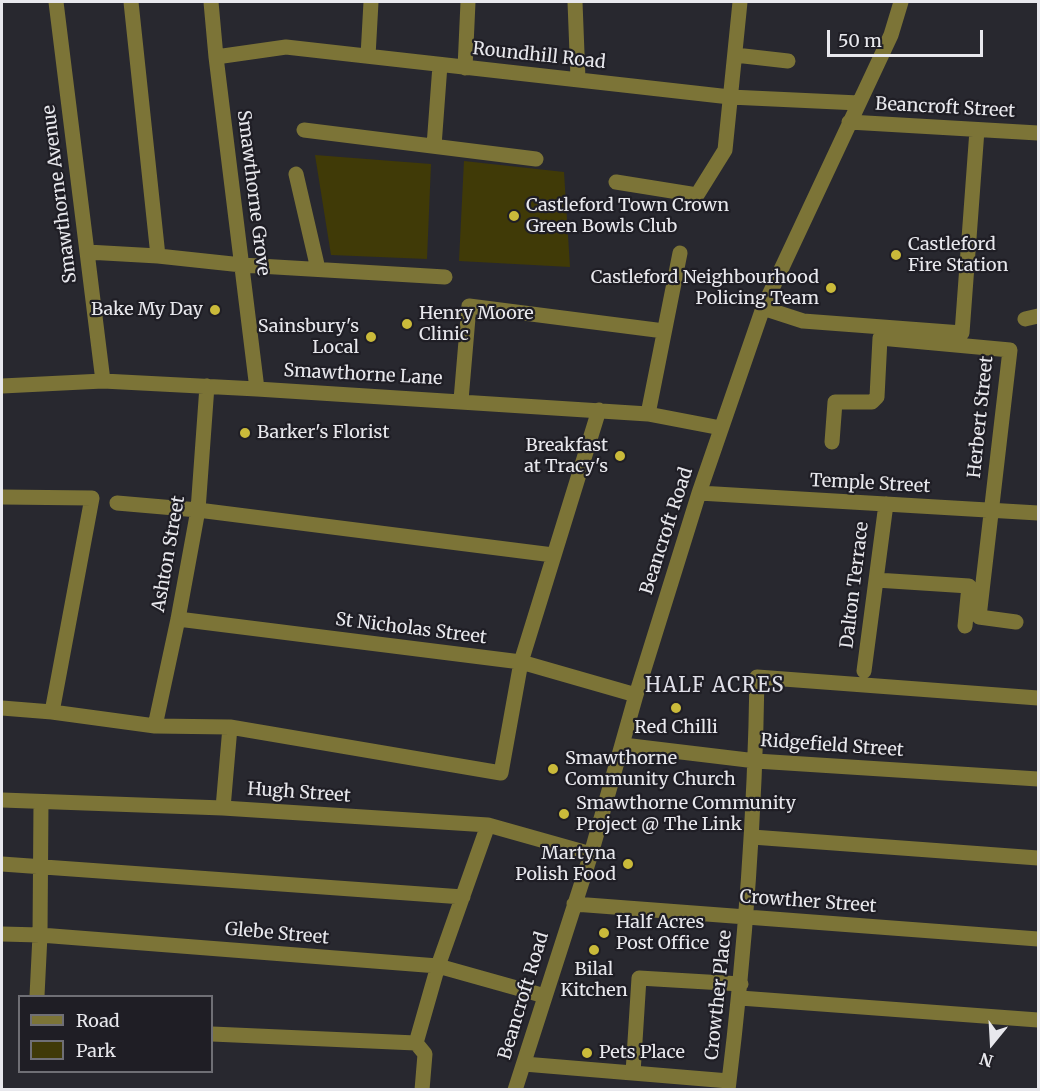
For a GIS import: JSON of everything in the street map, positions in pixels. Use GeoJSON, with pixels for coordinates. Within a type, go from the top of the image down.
{"type":"FeatureCollection","features":[{"type":"Feature","properties":{"kind":"street","name":"Smawthorne Avenue"},"geometry":{"type":"LineString","coordinates":[[56,2],[103,381]]}},
{"type":"Feature","properties":{"kind":"street"},"geometry":{"type":"LineString","coordinates":[[131,2],[158,256]]}},
{"type":"Feature","properties":{"kind":"street","name":"Smawthorne Grove"},"geometry":{"type":"LineString","coordinates":[[211,2],[256,389]]}},
{"type":"Feature","properties":{"kind":"street"},"geometry":{"type":"LineString","coordinates":[[368,56],[371,2]]}},
{"type":"Feature","properties":{"kind":"street"},"geometry":{"type":"LineString","coordinates":[[465,68],[468,2]]}},
{"type":"Feature","properties":{"kind":"street"},"geometry":{"type":"LineString","coordinates":[[575,2],[578,79]]}},
{"type":"Feature","properties":{"kind":"street"},"geometry":{"type":"LineString","coordinates":[[616,182],[697,195],[724,150],[740,2]]}},
{"type":"Feature","properties":{"kind":"street","name":"Beancroft Road"},"geometry":{"type":"LineString","coordinates":[[515,1089],[591,854],[636,695],[699,493],[763,308],[891,35],[901,2]]}},
{"type":"Feature","properties":{"kind":"street","name":"Roundhill Road"},"geometry":{"type":"LineString","coordinates":[[216,57],[286,47],[730,97],[859,103]]}},
{"type":"Feature","properties":{"kind":"street"},"geometry":{"type":"LineString","coordinates":[[735,55],[788,61]]}},
{"type":"Feature","properties":{"kind":"street"},"geometry":{"type":"LineString","coordinates":[[434,146],[440,65]]}},
{"type":"Feature","properties":{"kind":"street","name":"Beancroft Street"},"geometry":{"type":"LineString","coordinates":[[849,122],[1038,133]]}},
{"type":"Feature","properties":{"kind":"street"},"geometry":{"type":"LineString","coordinates":[[304,130],[536,159]]}},
{"type":"Feature","properties":{"kind":"street"},"geometry":{"type":"LineString","coordinates":[[763,308],[803,321],[962,333],[977,130]]}},
{"type":"Feature","properties":{"kind":"street"},"geometry":{"type":"LineString","coordinates":[[296,174],[318,269]]}},
{"type":"Feature","properties":{"kind":"street"},"geometry":{"type":"LineString","coordinates":[[87,252],[158,256],[242,265],[445,277]]}},
{"type":"Feature","properties":{"kind":"street"},"geometry":{"type":"LineString","coordinates":[[648,414],[680,253]]}},
{"type":"Feature","properties":{"kind":"street"},"geometry":{"type":"LineString","coordinates":[[461,400],[469,306],[664,331]]}},
{"type":"Feature","properties":{"kind":"street","name":"Herbert Street"},"geometry":{"type":"LineString","coordinates":[[832,442],[835,402],[872,402],[877,397],[880,338],[1010,350],[990,510]]}},
{"type":"Feature","properties":{"kind":"street","name":"Smawthorne Lane"},"geometry":{"type":"LineString","coordinates":[[2,386],[103,381],[461,400],[648,414],[721,428]]}},
{"type":"Feature","properties":{"kind":"street","name":"Ashton Street"},"geometry":{"type":"LineString","coordinates":[[155,726],[198,510],[207,386]]}},
{"type":"Feature","properties":{"kind":"street"},"geometry":{"type":"LineString","coordinates":[[2,708],[52,712],[155,726],[230,727],[501,772],[521,662],[599,410]]}},
{"type":"Feature","properties":{"kind":"street","name":"Temple Street"},"geometry":{"type":"LineString","coordinates":[[699,493],[1038,513]]}},
{"type":"Feature","properties":{"kind":"street"},"geometry":{"type":"LineString","coordinates":[[2,497],[92,498],[52,712]]}},
{"type":"Feature","properties":{"kind":"street"},"geometry":{"type":"LineString","coordinates":[[117,503],[198,510],[553,555]]}},
{"type":"Feature","properties":{"kind":"street","name":"Dalton Terrace"},"geometry":{"type":"LineString","coordinates":[[864,671],[886,504]]}},
{"type":"Feature","properties":{"kind":"street"},"geometry":{"type":"LineString","coordinates":[[990,510],[978,617],[1016,622]]}},
{"type":"Feature","properties":{"kind":"street"},"geometry":{"type":"LineString","coordinates":[[876,580],[969,586],[965,626]]}},
{"type":"Feature","properties":{"kind":"street","name":"St Nicholas Street"},"geometry":{"type":"LineString","coordinates":[[178,619],[521,662],[636,695]]}},
{"type":"Feature","properties":{"kind":"street","name":"Crowther Place"},"geometry":{"type":"LineString","coordinates":[[729,1085],[747,918],[756,760],[757,677],[1038,698]]}},
{"type":"Feature","properties":{"kind":"street"},"geometry":{"type":"LineString","coordinates":[[223,808],[230,727]]}},
{"type":"Feature","properties":{"kind":"street","name":"Ridgefield Street"},"geometry":{"type":"LineString","coordinates":[[623,745],[756,760],[1038,778]]}},
{"type":"Feature","properties":{"kind":"street","name":"Hugh Street"},"geometry":{"type":"LineString","coordinates":[[2,800],[223,808],[488,825],[591,854]]}},
{"type":"Feature","properties":{"kind":"street"},"geometry":{"type":"LineString","coordinates":[[36,995],[40,935],[41,802]]}},
{"type":"Feature","properties":{"kind":"street"},"geometry":{"type":"LineString","coordinates":[[416,1043],[438,966],[488,825]]}},
{"type":"Feature","properties":{"kind":"street"},"geometry":{"type":"LineString","coordinates":[[752,837],[1038,858]]}},
{"type":"Feature","properties":{"kind":"street"},"geometry":{"type":"LineString","coordinates":[[2,864],[463,897]]}},
{"type":"Feature","properties":{"kind":"street","name":"Crowther Street"},"geometry":{"type":"LineString","coordinates":[[574,904],[1038,939]]}},
{"type":"Feature","properties":{"kind":"street","name":"Glebe Street"},"geometry":{"type":"LineString","coordinates":[[2,934],[438,966],[545,996]]}},
{"type":"Feature","properties":{"kind":"street"},"geometry":{"type":"LineString","coordinates":[[633,1073],[639,978],[740,991],[1038,1020]]}},
{"type":"Feature","properties":{"kind":"street"},"geometry":{"type":"LineString","coordinates":[[213,1034],[416,1043],[425,1054],[422,1089]]}},
{"type":"Feature","properties":{"kind":"street"},"geometry":{"type":"LineString","coordinates":[[524,1064],[633,1073],[729,1085]]}},
{"type":"Feature","properties":{"kind":"green space"},"geometry":{"type":"Polygon","coordinates":[[[315,155],[431,164],[427,259],[331,255],[315,155]]]}},
{"type":"Feature","properties":{"kind":"green space","name":"Castleford Town Crown Green Bowls Club"},"geometry":{"type":"Polygon","coordinates":[[[464,161],[564,172],[570,267],[459,261],[464,161]]]}},
{"type":"Feature","properties":{"kind":"place","name":"Castleford Town Crown Green Bowls Club"},"geometry":{"type":"Point","coordinates":[514,216]}},
{"type":"Feature","properties":{"kind":"place","name":"Castleford Fire Station"},"geometry":{"type":"Point","coordinates":[896,255]}},
{"type":"Feature","properties":{"kind":"place","name":"Castleford Neighbourhood Policing Team"},"geometry":{"type":"Point","coordinates":[831,288]}},
{"type":"Feature","properties":{"kind":"place","name":"Bake My Day"},"geometry":{"type":"Point","coordinates":[215,310]}},
{"type":"Feature","properties":{"kind":"place","name":"Henry Moore Clinic"},"geometry":{"type":"Point","coordinates":[407,324]}},
{"type":"Feature","properties":{"kind":"place","name":"Sainsbury's Local"},"geometry":{"type":"Point","coordinates":[371,337]}},
{"type":"Feature","properties":{"kind":"place","name":"Barker's Florist"},"geometry":{"type":"Point","coordinates":[245,433]}},
{"type":"Feature","properties":{"kind":"place","name":"Breakfast at Tracy's"},"geometry":{"type":"Point","coordinates":[620,456]}},
{"type":"Feature","properties":{"kind":"place","name":"Red Chilli"},"geometry":{"type":"Point","coordinates":[676,708]}},
{"type":"Feature","properties":{"kind":"place","name":"Smawthorne Community Church"},"geometry":{"type":"Point","coordinates":[553,769]}},
{"type":"Feature","properties":{"kind":"place","name":"Smawthorne Community Project @ The Link"},"geometry":{"type":"Point","coordinates":[564,814]}},
{"type":"Feature","properties":{"kind":"place","name":"Martyna Polish Food"},"geometry":{"type":"Point","coordinates":[628,864]}},
{"type":"Feature","properties":{"kind":"place","name":"Half Acres Post Office"},"geometry":{"type":"Point","coordinates":[604,933]}},
{"type":"Feature","properties":{"kind":"place","name":"Bilal Kitchen"},"geometry":{"type":"Point","coordinates":[594,950]}},
{"type":"Feature","properties":{"kind":"place","name":"Pets Place"},"geometry":{"type":"Point","coordinates":[587,1053]}},
{"type":"Feature","properties":{"kind":"district","name":"HALF ACRES"},"geometry":{"type":"Point","coordinates":[715,686]}}]}
